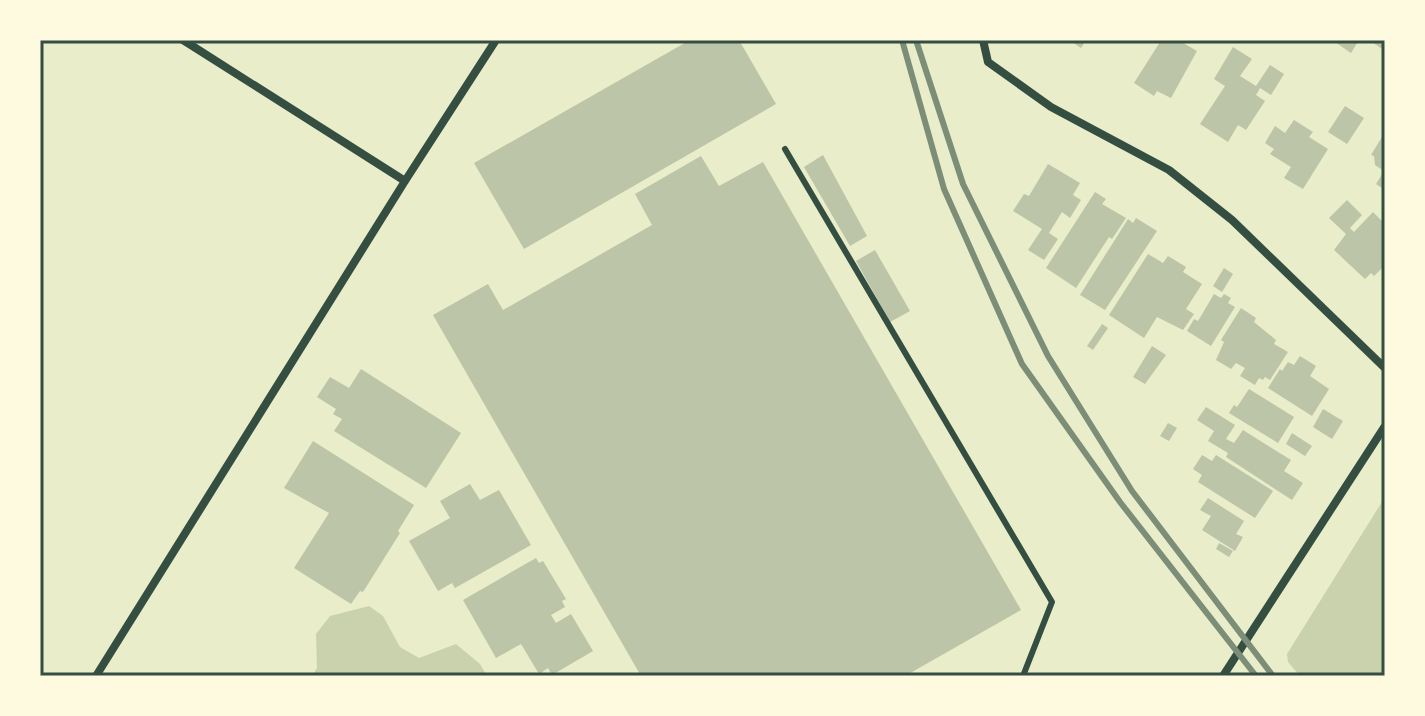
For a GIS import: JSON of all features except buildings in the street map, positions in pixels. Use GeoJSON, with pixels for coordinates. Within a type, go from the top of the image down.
{"type":"FeatureCollection","features":[{"type":"Feature","properties":{"kind":"street"},"geometry":{"type":"LineString","coordinates":[[183,40],[405,181]]}},
{"type":"Feature","properties":{"kind":"street"},"geometry":{"type":"LineString","coordinates":[[96,676],[496,40]]}},
{"type":"Feature","properties":{"kind":"street"},"geometry":{"type":"LineString","coordinates":[[983,40],[988,62],[1051,107],[1169,170],[1232,220],[1385,368]]}},
{"type":"Feature","properties":{"kind":"street"},"geometry":{"type":"LineString","coordinates":[[1223,676],[1385,426]]}},
{"type":"Feature","properties":{"kind":"lane"},"geometry":{"type":"LineString","coordinates":[[785,149],[1052,602],[1023,676]]}},
{"type":"Feature","properties":{"kind":"green space"},"geometry":{"type":"Polygon","coordinates":[[[1385,497],[1385,676],[1300,676],[1288,662],[1287,654],[1385,497]]]}},
{"type":"Feature","properties":{"kind":"green space"},"geometry":{"type":"Polygon","coordinates":[[[369,606],[383,616],[400,647],[419,658],[456,644],[480,664],[487,676],[312,676],[317,668],[316,634],[330,616],[369,606]]]}},
{"type":"Feature","properties":{"kind":"railway"},"geometry":{"type":"LineString","coordinates":[[902,40],[944,189],[1022,364],[1120,502],[1256,676]]}},
{"type":"Feature","properties":{"kind":"railway"},"geometry":{"type":"LineString","coordinates":[[916,40],[963,184],[1048,356],[1132,491],[1273,676]]}}]}
